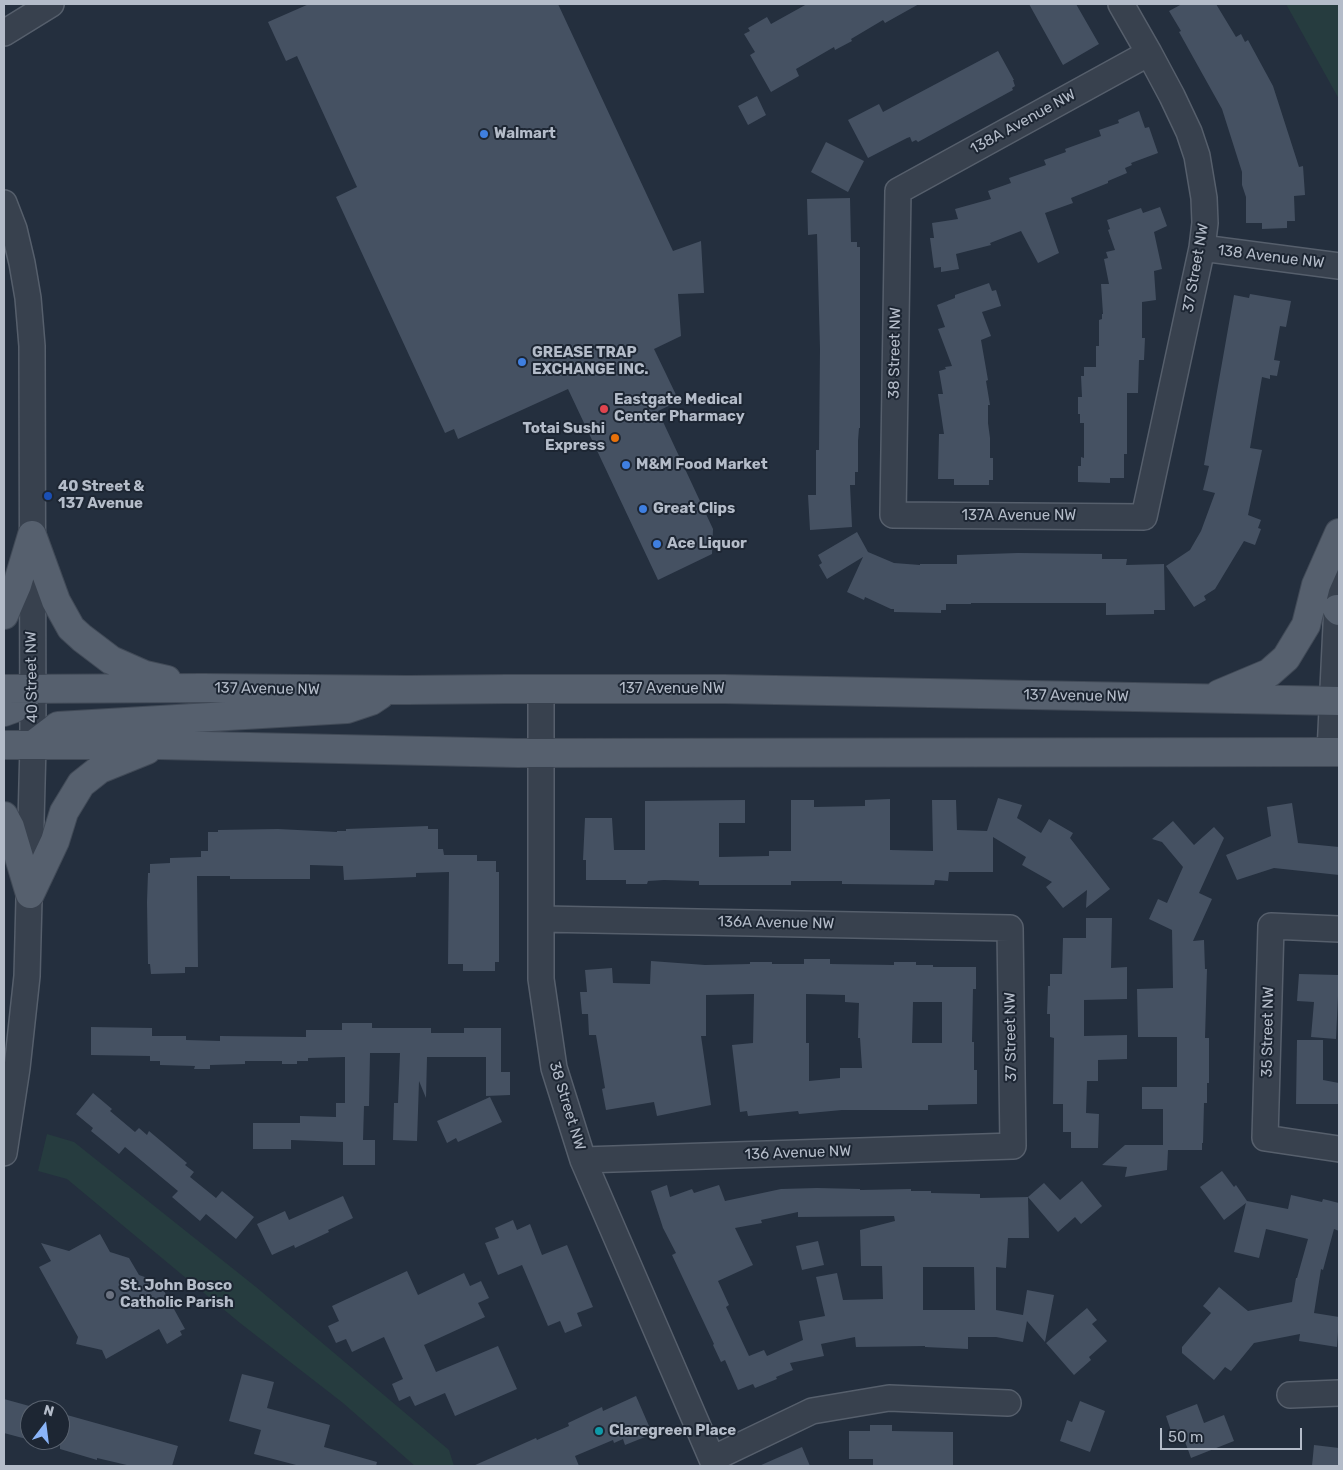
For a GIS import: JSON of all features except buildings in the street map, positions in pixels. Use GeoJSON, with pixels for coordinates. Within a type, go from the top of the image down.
{"type":"FeatureCollection","features":[{"type":"Feature","properties":{"kind":"main road"},"geometry":{"type":"LineString","coordinates":[[1210,698],[1269,673],[1286,658],[1306,625],[1316,585],[1339,533]]}},
{"type":"Feature","properties":{"kind":"main road"},"geometry":{"type":"LineString","coordinates":[[4,615],[17,585],[32,535]]}},
{"type":"Feature","properties":{"kind":"main road"},"geometry":{"type":"LineString","coordinates":[[32,535],[56,602],[71,628],[82,638],[111,660],[145,675],[202,688]]}},
{"type":"Feature","properties":{"kind":"main road","name":"137 Avenue NW"},"geometry":{"type":"LineString","coordinates":[[4,689],[724,689],[1336,701]]}},
{"type":"Feature","properties":{"kind":"main road"},"geometry":{"type":"LineString","coordinates":[[4,712],[15,708],[32,689]]}},
{"type":"Feature","properties":{"kind":"main road"},"geometry":{"type":"LineString","coordinates":[[33,745],[58,726],[347,709],[370,700],[387,690]]}},
{"type":"Feature","properties":{"kind":"main road"},"geometry":{"type":"LineString","coordinates":[[4,745],[160,745],[542,752],[1335,752]]}},
{"type":"Feature","properties":{"kind":"main road"},"geometry":{"type":"LineString","coordinates":[[30,894],[55,841],[64,812],[81,784],[100,769],[160,745]]}},
{"type":"Feature","properties":{"kind":"main road"},"geometry":{"type":"LineString","coordinates":[[4,816],[10,827],[30,894]]}},
{"type":"Feature","properties":{"kind":"street"},"geometry":{"type":"LineString","coordinates":[[4,33],[51,4]]}},
{"type":"Feature","properties":{"kind":"street","name":"37 Street NW"},"geometry":{"type":"LineString","coordinates":[[1121,4],[1189,132],[1197,156],[1204,198],[1205,223],[1202,248],[1144,516]]}},
{"type":"Feature","properties":{"kind":"street","name":"138A Avenue NW"},"geometry":{"type":"LineString","coordinates":[[898,191],[1149,54]]}},
{"type":"Feature","properties":{"kind":"street","name":"38 Street NW"},"geometry":{"type":"LineString","coordinates":[[893,515],[898,191]]}},
{"type":"Feature","properties":{"kind":"street","name":"40 Street NW"},"geometry":{"type":"LineString","coordinates":[[4,203],[14,230],[28,298],[32,346],[33,403],[33,745],[27,976],[4,1153]]}},
{"type":"Feature","properties":{"kind":"street","name":"138 Avenue NW"},"geometry":{"type":"LineString","coordinates":[[1202,248],[1339,266]]}},
{"type":"Feature","properties":{"kind":"street","name":"137A Avenue NW"},"geometry":{"type":"LineString","coordinates":[[893,515],[1144,516]]}},
{"type":"Feature","properties":{"kind":"street"},"geometry":{"type":"LineString","coordinates":[[1335,752],[1339,562]]}},
{"type":"Feature","properties":{"kind":"street","name":"38 Street NW"},"geometry":{"type":"LineString","coordinates":[[541,689],[541,979],[554,1068],[583,1160],[713,1463]]}},
{"type":"Feature","properties":{"kind":"street","name":"136A Avenue NW"},"geometry":{"type":"LineString","coordinates":[[542,919],[1010,928]]}},
{"type":"Feature","properties":{"kind":"street","name":"35 Street NW"},"geometry":{"type":"LineString","coordinates":[[1339,929],[1271,926],[1265,1138],[1339,1150]]}},
{"type":"Feature","properties":{"kind":"street","name":"37 Street NW"},"geometry":{"type":"LineString","coordinates":[[1010,928],[1013,1146]]}},
{"type":"Feature","properties":{"kind":"street","name":"136 Avenue NW"},"geometry":{"type":"LineString","coordinates":[[583,1160],[1013,1146]]}},
{"type":"Feature","properties":{"kind":"street"},"geometry":{"type":"LineString","coordinates":[[1290,1395],[1339,1393]]}},
{"type":"Feature","properties":{"kind":"street"},"geometry":{"type":"LineString","coordinates":[[713,1463],[812,1411],[889,1398],[1008,1403]]}},
{"type":"Feature","properties":{"kind":"green space"},"geometry":{"type":"Polygon","coordinates":[[[1286,4],[1339,4],[1339,99],[1286,4]]]}},
{"type":"Feature","properties":{"kind":"green space"},"geometry":{"type":"Polygon","coordinates":[[[47,1134],[74,1142],[256,1287],[449,1450],[454,1466],[415,1466],[343,1403],[240,1323],[67,1179],[38,1171],[47,1134]]]}},
{"type":"Feature","properties":{"kind":"place","name":"Walmart"},"geometry":{"type":"Point","coordinates":[484,134]}},
{"type":"Feature","properties":{"kind":"place","name":"GREASE TRAP EXCHANGE INC."},"geometry":{"type":"Point","coordinates":[522,362]}},
{"type":"Feature","properties":{"kind":"place","name":"Eastgate Medical Center Pharmacy"},"geometry":{"type":"Point","coordinates":[604,409]}},
{"type":"Feature","properties":{"kind":"place","name":"Totai Sushi Express"},"geometry":{"type":"Point","coordinates":[615,438]}},
{"type":"Feature","properties":{"kind":"place","name":"M&M Food Market"},"geometry":{"type":"Point","coordinates":[626,465]}},
{"type":"Feature","properties":{"kind":"place","name":"40 Street & 137 Avenue"},"geometry":{"type":"Point","coordinates":[48,496]}},
{"type":"Feature","properties":{"kind":"place","name":"Great Clips"},"geometry":{"type":"Point","coordinates":[643,509]}},
{"type":"Feature","properties":{"kind":"place","name":"Ace Liquor"},"geometry":{"type":"Point","coordinates":[657,544]}},
{"type":"Feature","properties":{"kind":"place","name":"St. John Bosco Catholic Parish"},"geometry":{"type":"Point","coordinates":[110,1295]}},
{"type":"Feature","properties":{"kind":"place","name":"Claregreen Place"},"geometry":{"type":"Point","coordinates":[599,1431]}}]}
